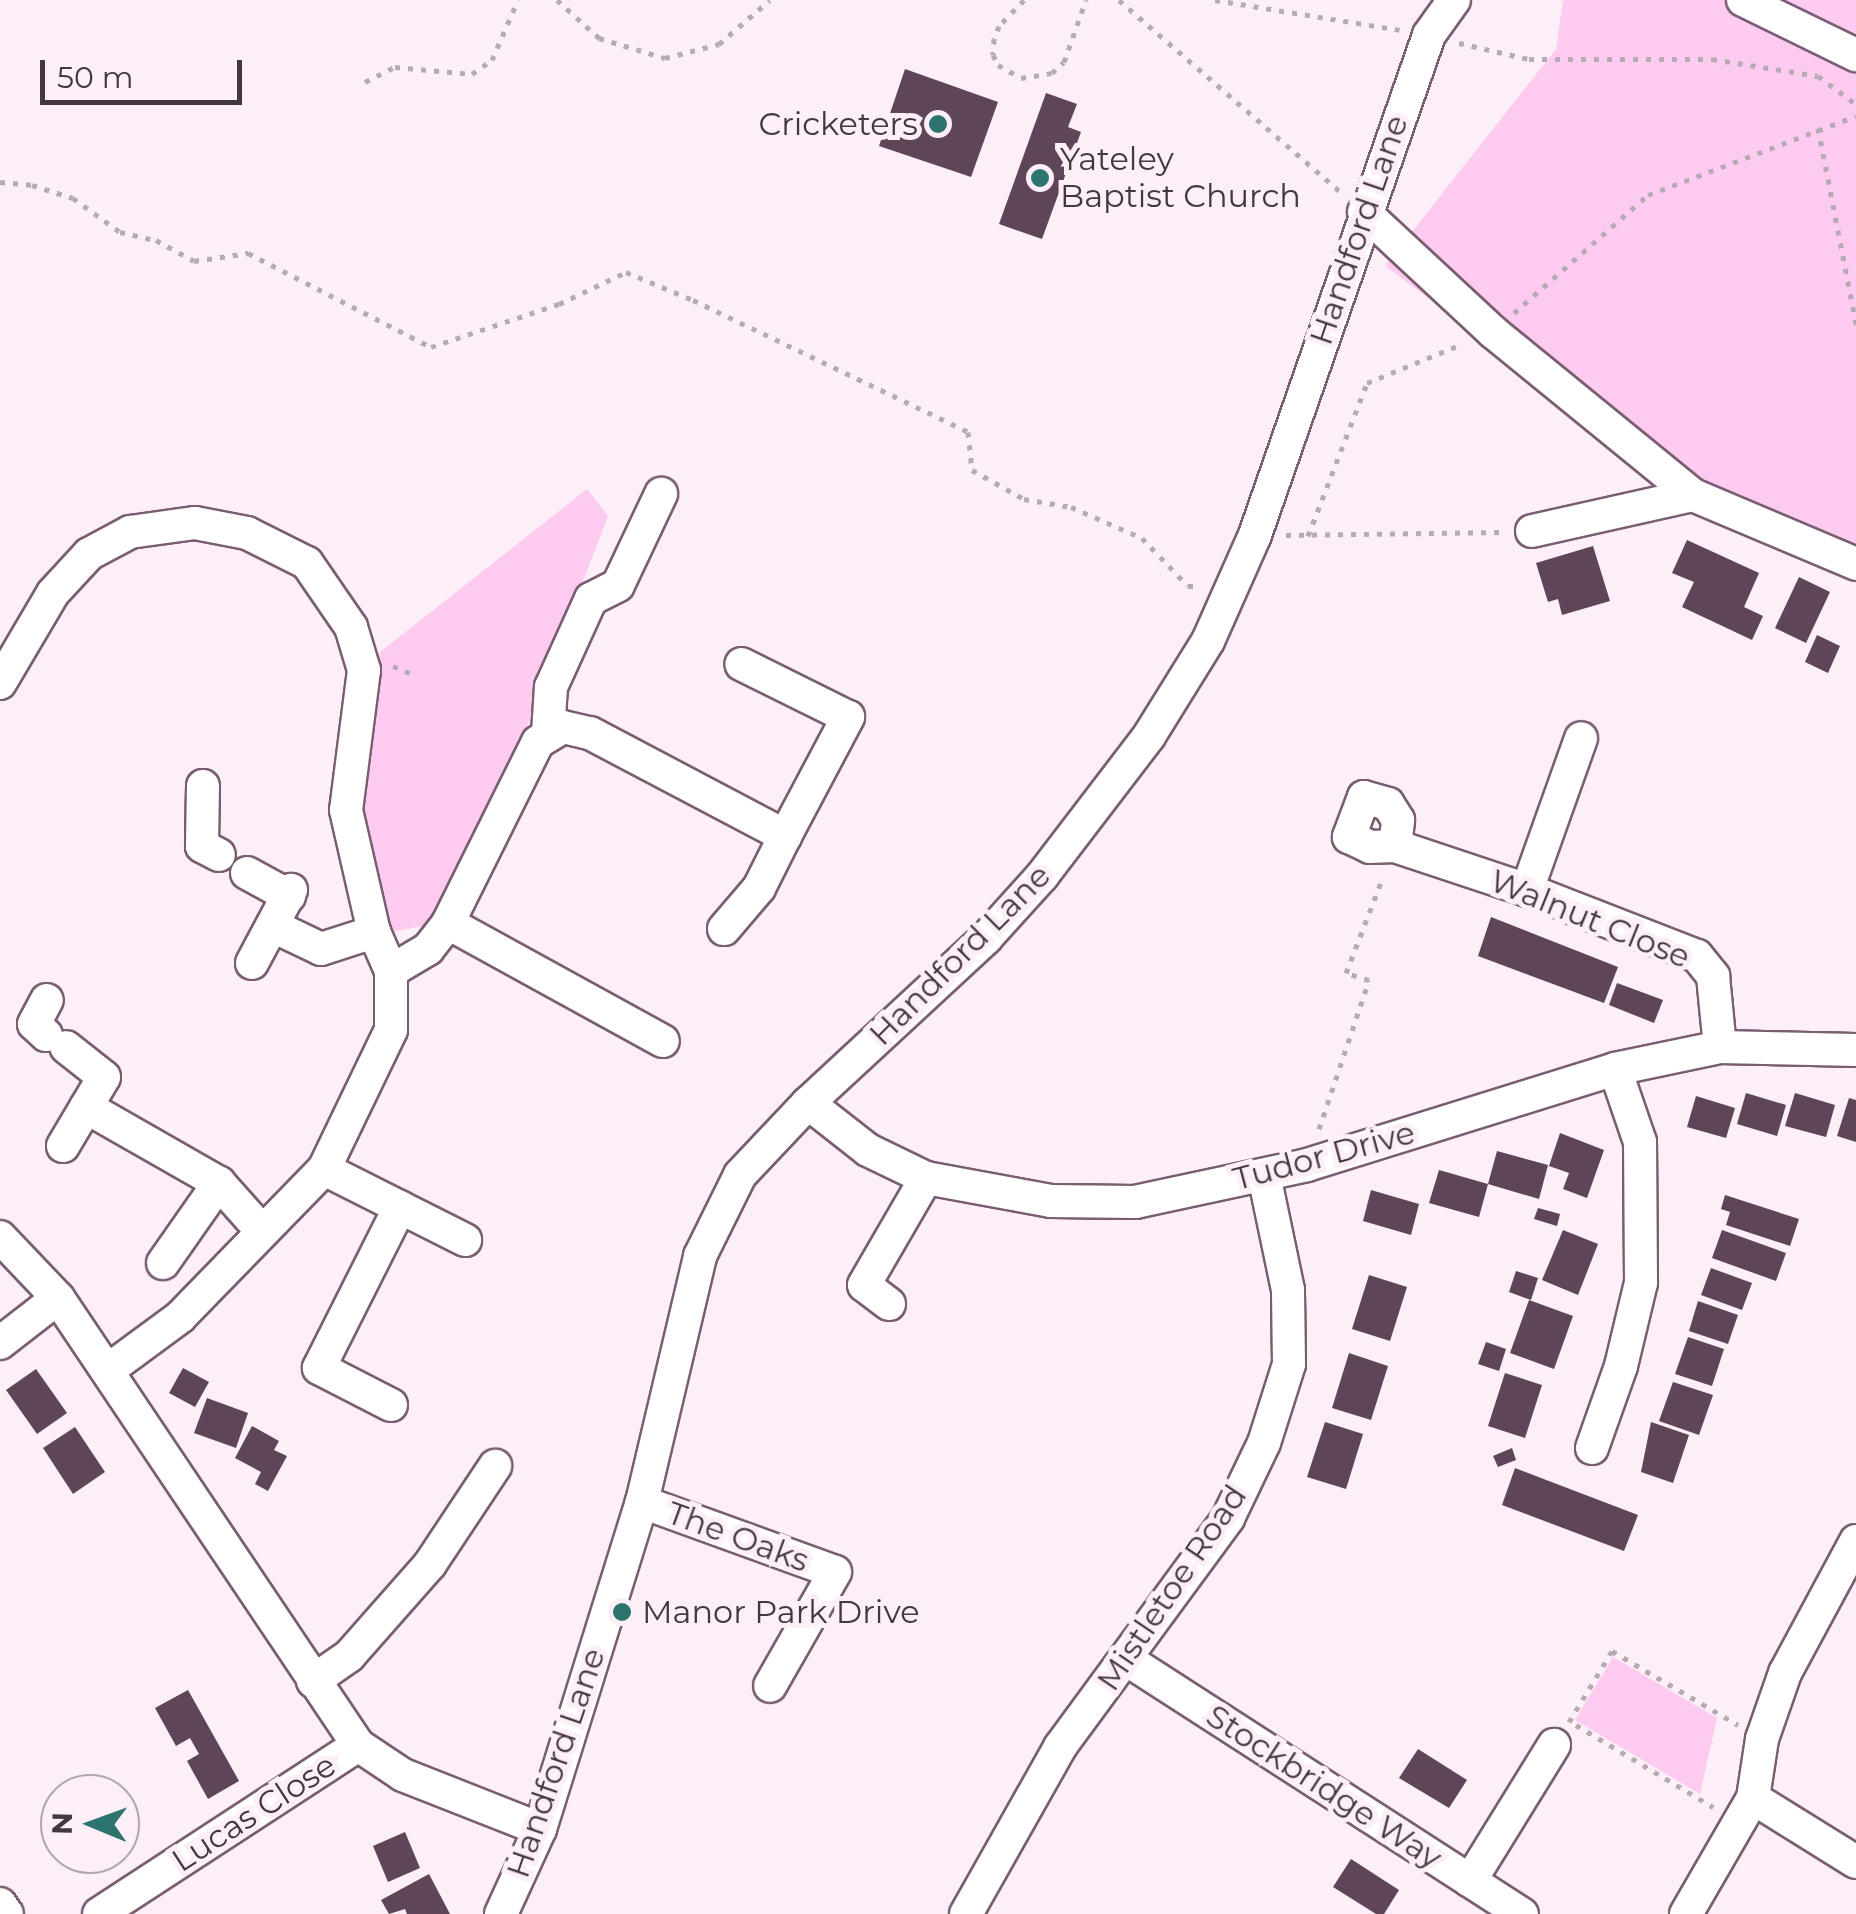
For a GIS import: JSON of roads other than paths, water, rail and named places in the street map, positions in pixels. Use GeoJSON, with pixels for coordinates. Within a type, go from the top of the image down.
{"type":"FeatureCollection","features":[{"type":"Feature","properties":{"kind":"street","name":"Handford Lane"},"geometry":{"type":"LineString","coordinates":[[501,1914],[540,1829],[642,1502],[700,1256],[740,1175],[808,1103],[986,938],[1042,876],[1149,736],[1208,641],[1255,534],[1428,35],[1454,0]]}},
{"type":"Feature","properties":{"kind":"street"},"geometry":{"type":"LineString","coordinates":[[1744,0],[1856,54]]}},
{"type":"Feature","properties":{"kind":"street"},"geometry":{"type":"LineString","coordinates":[[1364,212],[1493,332],[1693,494],[1856,564]]}},
{"type":"Feature","properties":{"kind":"street"},"geometry":{"type":"LineString","coordinates":[[548,733],[552,688],[591,600],[618,585],[661,494]]}},
{"type":"Feature","properties":{"kind":"street"},"geometry":{"type":"LineString","coordinates":[[1532,532],[1693,494]]}},
{"type":"Feature","properties":{"kind":"street"},"geometry":{"type":"LineString","coordinates":[[8,685],[53,594],[89,554],[130,532],[195,523],[247,532],[307,562],[351,627],[364,670],[346,810],[374,932],[391,971],[391,1030],[324,1168],[180,1317],[108,1370]]}},
{"type":"Feature","properties":{"kind":"street"},"geometry":{"type":"LineString","coordinates":[[724,929],[759,888],[848,717],[741,664]]}},
{"type":"Feature","properties":{"kind":"street"},"geometry":{"type":"LineString","coordinates":[[391,971],[428,949],[448,923],[538,742],[562,727],[590,733],[785,836]]}},
{"type":"Feature","properties":{"kind":"street"},"geometry":{"type":"LineString","coordinates":[[1527,890],[1581,738]]}},
{"type":"Feature","properties":{"kind":"street"},"geometry":{"type":"LineString","coordinates":[[203,786],[202,846],[219,855]]}},
{"type":"Feature","properties":{"kind":"street","name":"Walnut Close"},"geometry":{"type":"LineString","coordinates":[[1395,846],[1527,890],[1697,956],[1713,976],[1720,1047]]}},
{"type":"Feature","properties":{"kind":"street"},"geometry":{"type":"LineString","coordinates":[[248,872],[290,893],[252,963]]}},
{"type":"Feature","properties":{"kind":"street"},"geometry":{"type":"LineString","coordinates":[[448,923],[663,1041]]}},
{"type":"Feature","properties":{"kind":"street"},"geometry":{"type":"LineString","coordinates":[[273,926],[321,949],[374,932]]}},
{"type":"Feature","properties":{"kind":"street"},"geometry":{"type":"LineString","coordinates":[[47,1000],[34,1024],[104,1076],[63,1146]]}},
{"type":"Feature","properties":{"kind":"street","name":"Tudor Drive"},"geometry":{"type":"LineString","coordinates":[[808,1103],[868,1150],[926,1178],[1051,1201],[1134,1202],[1306,1165],[1615,1069],[1720,1047],[1856,1050]]}},
{"type":"Feature","properties":{"kind":"street"},"geometry":{"type":"LineString","coordinates":[[1592,1448],[1621,1366],[1641,1283],[1640,1142],[1615,1069]]}},
{"type":"Feature","properties":{"kind":"street"},"geometry":{"type":"LineString","coordinates":[[86,1106],[218,1183],[261,1230]]}},
{"type":"Feature","properties":{"kind":"street"},"geometry":{"type":"LineString","coordinates":[[324,1168],[465,1240]]}},
{"type":"Feature","properties":{"kind":"street","name":"Mistletoe Road"},"geometry":{"type":"LineString","coordinates":[[966,1914],[1060,1747],[1228,1518],[1264,1443],[1289,1364],[1288,1290],[1264,1175]]}},
{"type":"Feature","properties":{"kind":"street"},"geometry":{"type":"LineString","coordinates":[[890,1304],[864,1285],[926,1178]]}},
{"type":"Feature","properties":{"kind":"street"},"geometry":{"type":"LineString","coordinates":[[163,1264],[218,1183]]}},
{"type":"Feature","properties":{"kind":"street"},"geometry":{"type":"LineString","coordinates":[[391,1405],[319,1368],[400,1207]]}},
{"type":"Feature","properties":{"kind":"street"},"geometry":{"type":"LineString","coordinates":[[0,1237],[58,1298],[358,1745],[403,1775],[540,1829]]}},
{"type":"Feature","properties":{"kind":"street"},"geometry":{"type":"LineString","coordinates":[[0,1344],[58,1298]]}},
{"type":"Feature","properties":{"kind":"street"},"geometry":{"type":"LineString","coordinates":[[314,1681],[349,1656],[430,1564],[495,1466]]}},
{"type":"Feature","properties":{"kind":"street","name":"The Oaks"},"geometry":{"type":"LineString","coordinates":[[642,1502],[835,1572],[770,1686]]}},
{"type":"Feature","properties":{"kind":"street"},"geometry":{"type":"LineString","coordinates":[[1686,1914],[1747,1811],[1762,1739],[1785,1674],[1854,1549]]}},
{"type":"Feature","properties":{"kind":"street","name":"Stockbridge Way"},"geometry":{"type":"LineString","coordinates":[[1126,1660],[1522,1914]]}},
{"type":"Feature","properties":{"kind":"street"},"geometry":{"type":"LineString","coordinates":[[1470,1881],[1562,1733]]}},
{"type":"Feature","properties":{"kind":"street","name":"Lucas Close"},"geometry":{"type":"LineString","coordinates":[[99,1914],[358,1745]]}},
{"type":"Feature","properties":{"kind":"street"},"geometry":{"type":"LineString","coordinates":[[1747,1811],[1856,1862]]}},
{"type":"Feature","properties":{"kind":"street"},"geometry":{"type":"LineString","coordinates":[[0,1904],[7,1914]]}},
{"type":"Feature","properties":{"kind":"place","name":"Cricketers"},"geometry":{"type":"Point","coordinates":[938,124]}},
{"type":"Feature","properties":{"kind":"place","name":"Yateley Baptist Church"},"geometry":{"type":"Point","coordinates":[1040,178]}},
{"type":"Feature","properties":{"kind":"place","name":"Manor Park Drive"},"geometry":{"type":"Point","coordinates":[622,1612]}}]}
